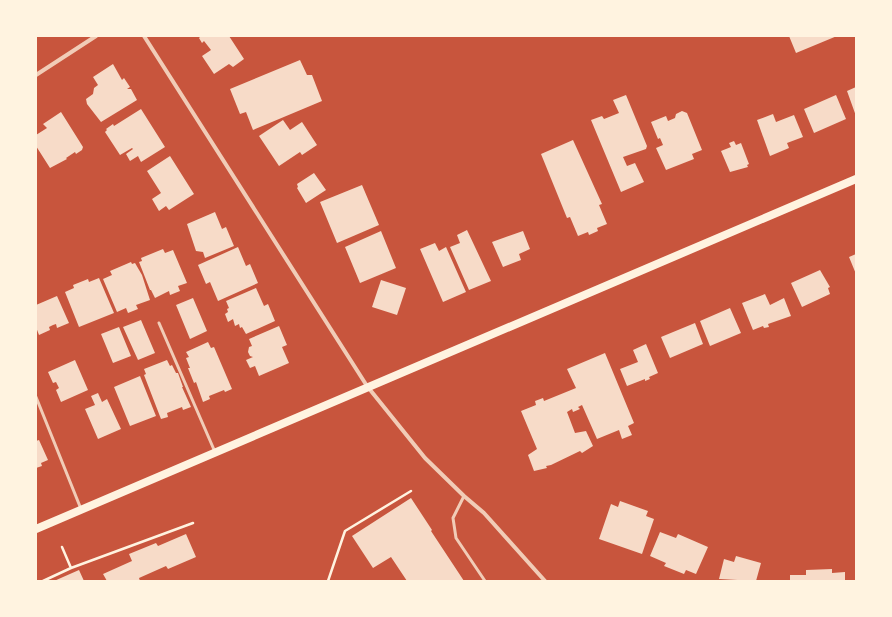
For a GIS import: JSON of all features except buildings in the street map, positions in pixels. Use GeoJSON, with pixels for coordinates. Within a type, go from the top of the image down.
{"type":"FeatureCollection","features":[{"type":"Feature","properties":{"kind":"main road"},"geometry":{"type":"LineString","coordinates":[[36,529],[856,179]]}},
{"type":"Feature","properties":{"kind":"street"},"geometry":{"type":"LineString","coordinates":[[36,75],[96,36]]}},
{"type":"Feature","properties":{"kind":"street"},"geometry":{"type":"LineString","coordinates":[[144,36],[368,386],[425,458],[499,528],[545,581]]}},
{"type":"Feature","properties":{"kind":"lane"},"geometry":{"type":"LineString","coordinates":[[159,323],[215,452]]}},
{"type":"Feature","properties":{"kind":"lane"},"geometry":{"type":"LineString","coordinates":[[36,397],[81,509]]}},
{"type":"Feature","properties":{"kind":"lane"},"geometry":{"type":"LineString","coordinates":[[464,496],[453,518],[456,538],[485,581]]}},
{"type":"Feature","properties":{"kind":"path"},"geometry":{"type":"LineString","coordinates":[[328,581],[346,531],[411,491]]}},
{"type":"Feature","properties":{"kind":"path"},"geometry":{"type":"LineString","coordinates":[[43,581],[71,568],[193,523]]}},
{"type":"Feature","properties":{"kind":"path"},"geometry":{"type":"LineString","coordinates":[[62,547],[71,568]]}}]}
